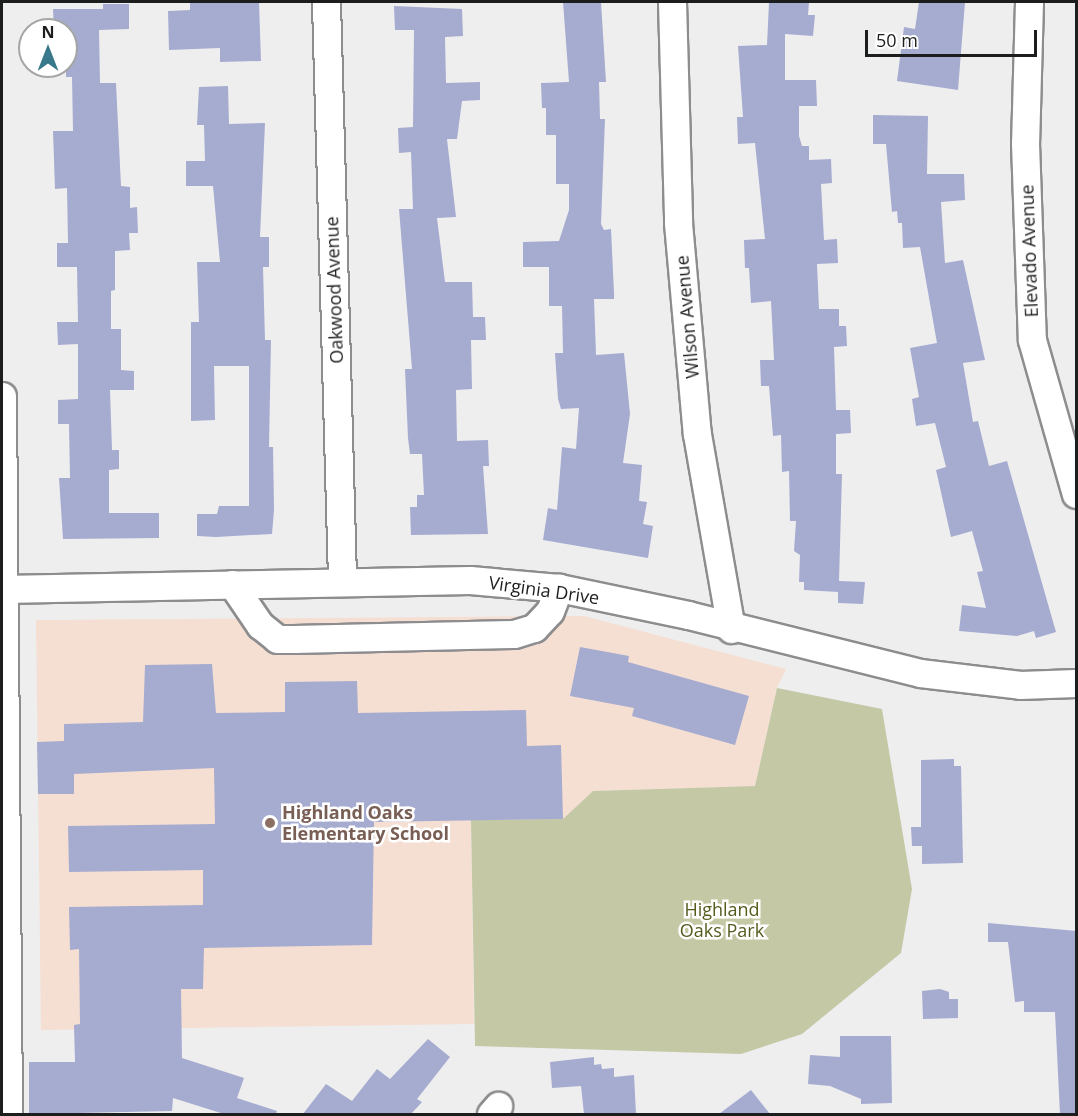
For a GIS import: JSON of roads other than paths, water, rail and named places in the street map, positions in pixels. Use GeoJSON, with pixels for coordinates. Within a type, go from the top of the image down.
{"type":"FeatureCollection","features":[{"type":"Feature","properties":{"kind":"street","name":"Oakwood Avenue"},"geometry":{"type":"LineString","coordinates":[[326,2],[342,579]]}},
{"type":"Feature","properties":{"kind":"street","name":"Wilson Avenue"},"geometry":{"type":"LineString","coordinates":[[672,2],[678,223],[697,434],[731,629]]}},
{"type":"Feature","properties":{"kind":"street","name":"Elevado Avenue"},"geometry":{"type":"LineString","coordinates":[[1029,2],[1025,143],[1032,340],[1077,494]]}},
{"type":"Feature","properties":{"kind":"street"},"geometry":{"type":"LineString","coordinates":[[2,396],[4,962],[8,1114]]}},
{"type":"Feature","properties":{"kind":"street","name":"Virginia Drive"},"geometry":{"type":"LineString","coordinates":[[4,589],[342,579],[470,580],[560,588],[688,615],[731,629],[920,673],[1020,685],[1077,683]]}},
{"type":"Feature","properties":{"kind":"street"},"geometry":{"type":"LineString","coordinates":[[232,584],[260,625],[277,639],[514,634],[534,628],[550,611],[560,588]]}},
{"type":"Feature","properties":{"kind":"place","name":"Highland Oaks Elementary School"},"geometry":{"type":"Point","coordinates":[270,823]}},
{"type":"Feature","properties":{"kind":"park label","name":"Highland Oaks Park"},"geometry":{"type":"Point","coordinates":[722,920]}}]}
